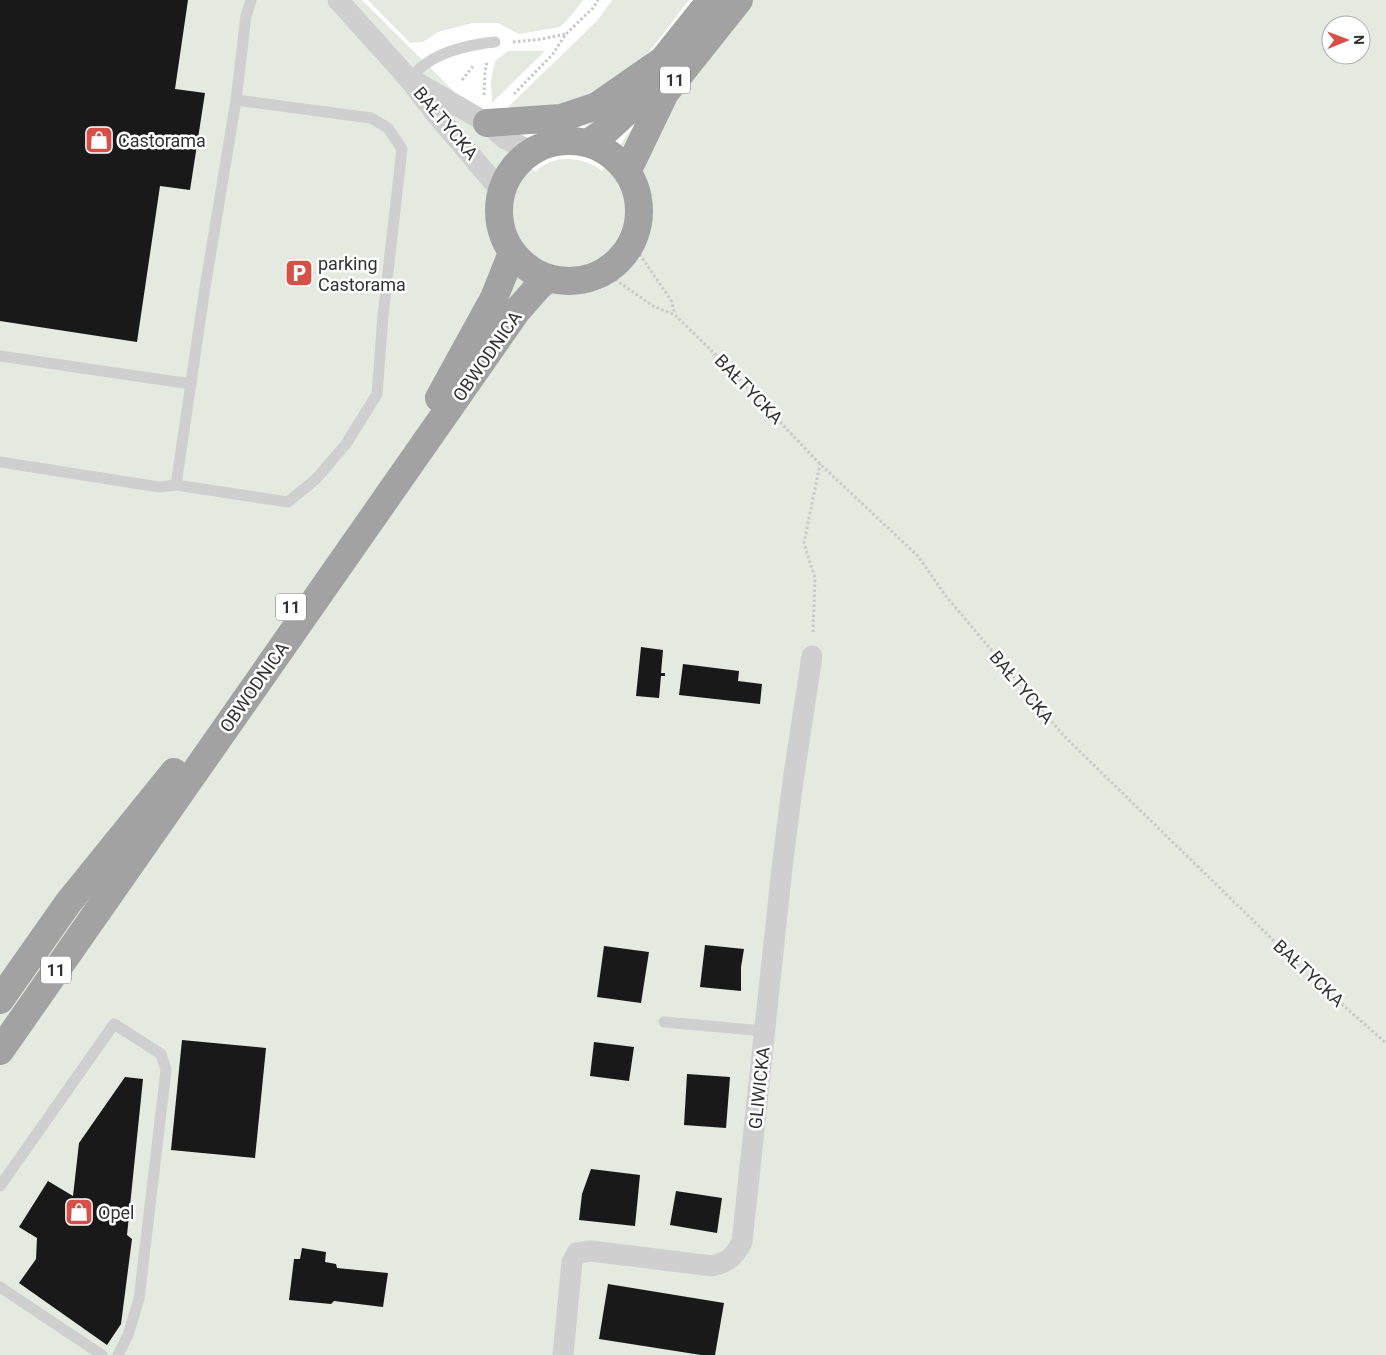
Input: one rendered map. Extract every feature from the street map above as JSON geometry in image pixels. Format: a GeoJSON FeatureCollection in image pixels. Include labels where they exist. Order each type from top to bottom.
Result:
{"type":"FeatureCollection","features":[{"type":"Feature","properties":{"kind":"highway","name":"11"},"geometry":{"type":"LineString","coordinates":[[588,143],[608,129],[631,108],[663,60],[711,0]]}},
{"type":"Feature","properties":{"kind":"highway","name":"11"},"geometry":{"type":"LineString","coordinates":[[628,170],[665,93],[739,0]]}},
{"type":"Feature","properties":{"kind":"highway"},"geometry":{"type":"LineString","coordinates":[[487,123],[561,118],[598,106],[663,60]]}},
{"type":"Feature","properties":{"kind":"highway"},"geometry":{"type":"LineString","coordinates":[[574,141],[588,143],[606,151],[620,161],[628,170],[635,186],[640,206],[636,231],[631,242],[619,258],[603,271],[592,277],[579,280],[565,281],[548,278],[528,268],[512,253],[503,234],[499,208],[501,191],[505,180],[512,168],[522,158],[541,146],[574,141]]}},
{"type":"Feature","properties":{"kind":"highway","name":"OBWODNICA"},"geometry":{"type":"LineString","coordinates":[[0,1000],[68,903],[170,777],[435,404],[494,298],[512,253]]}},
{"type":"Feature","properties":{"kind":"highway","name":"OBWODNICA"},"geometry":{"type":"LineString","coordinates":[[0,1051],[447,414],[517,311],[548,278]]}},
{"type":"Feature","properties":{"kind":"street","name":"BAŁTYCKA"},"geometry":{"type":"LineString","coordinates":[[338,0],[409,79],[501,191]]}},
{"type":"Feature","properties":{"kind":"street","name":"BAŁTYCKA"},"geometry":{"type":"LineString","coordinates":[[409,79],[487,123],[505,139],[532,151]]}},
{"type":"Feature","properties":{"kind":"street","name":"GLIWICKA"},"geometry":{"type":"LineString","coordinates":[[564,1355],[572,1262],[577,1253],[590,1251],[712,1266],[727,1262],[735,1255],[742,1242],[782,868],[812,656]]}},
{"type":"Feature","properties":{"kind":"lane"},"geometry":{"type":"LineString","coordinates":[[176,485],[224,165],[236,100],[246,16],[251,0]]}},
{"type":"Feature","properties":{"kind":"lane"},"geometry":{"type":"LineString","coordinates":[[409,79],[428,62],[453,51],[475,44],[495,42]]}},
{"type":"Feature","properties":{"kind":"lane"},"geometry":{"type":"LineString","coordinates":[[0,462],[159,487],[176,485],[288,502],[316,479],[346,444],[377,394],[383,316],[402,149],[388,128],[371,118],[236,100]]}},
{"type":"Feature","properties":{"kind":"lane"},"geometry":{"type":"LineString","coordinates":[[0,356],[191,384]]}},
{"type":"Feature","properties":{"kind":"lane"},"geometry":{"type":"LineString","coordinates":[[664,1022],[765,1031]]}},
{"type":"Feature","properties":{"kind":"lane"},"geometry":{"type":"LineString","coordinates":[[0,1186],[114,1024],[161,1054],[166,1070],[139,1299],[128,1336],[118,1355]]}},
{"type":"Feature","properties":{"kind":"lane"},"geometry":{"type":"LineString","coordinates":[[0,1287],[102,1355]]}},
{"type":"Feature","properties":{"kind":"path"},"geometry":{"type":"LineString","coordinates":[[512,95],[552,55],[566,34],[593,8],[598,0]]}},
{"type":"Feature","properties":{"kind":"path"},"geometry":{"type":"LineString","coordinates":[[487,123],[484,96],[485,73],[488,56],[495,42],[526,42],[566,34]]}},
{"type":"Feature","properties":{"kind":"path"},"geometry":{"type":"LineString","coordinates":[[631,242],[671,300],[675,315]]}},
{"type":"Feature","properties":{"kind":"path"},"geometry":{"type":"LineString","coordinates":[[603,271],[652,306],[675,315]]}},
{"type":"Feature","properties":{"kind":"path","name":"BAŁTYCKA"},"geometry":{"type":"LineString","coordinates":[[675,315],[820,464],[918,556],[945,595],[1063,735],[1310,976],[1386,1043]]}},
{"type":"Feature","properties":{"kind":"path"},"geometry":{"type":"LineString","coordinates":[[812,656],[815,578],[804,543],[820,464]]}},
{"type":"Feature","properties":{"kind":"shaded area"},"geometry":{"type":"Polygon","coordinates":[[[0,0],[362,0],[535,172],[550,162],[568,159],[586,162],[602,171],[722,0],[1386,0],[1386,1355],[0,1355],[0,0]]]}},
{"type":"Feature","properties":{"kind":"shaded area"},"geometry":{"type":"Polygon","coordinates":[[[368,0],[583,0],[560,27],[519,34],[498,23],[472,23],[438,32],[423,42],[410,43],[368,0]]]}},
{"type":"Feature","properties":{"kind":"shaded area"},"geometry":{"type":"Polygon","coordinates":[[[612,0],[689,0],[640,62],[629,73],[605,90],[554,105],[529,108],[508,107],[597,21],[612,0]]]}},
{"type":"Feature","properties":{"kind":"shaded area"},"geometry":{"type":"Polygon","coordinates":[[[508,51],[545,51],[492,103],[491,81],[495,61],[508,51]]]}},
{"type":"Feature","properties":{"kind":"building","name":"Castorama"},"geometry":{"type":"Polygon","coordinates":[[[0,0],[188,0],[175,89],[205,93],[190,190],[160,186],[137,342],[0,321],[0,0]]]}},
{"type":"Feature","properties":{"kind":"building"},"geometry":{"type":"Polygon","coordinates":[[[641,647],[663,650],[661,673],[665,673],[665,676],[661,676],[659,698],[636,696],[641,647]]]}},
{"type":"Feature","properties":{"kind":"building"},"geometry":{"type":"Polygon","coordinates":[[[683,664],[739,671],[738,681],[762,684],[760,704],[679,695],[683,664]]]}},
{"type":"Feature","properties":{"kind":"building"},"geometry":{"type":"Polygon","coordinates":[[[705,945],[744,949],[741,967],[741,991],[700,987],[705,945]]]}},
{"type":"Feature","properties":{"kind":"building"},"geometry":{"type":"Polygon","coordinates":[[[604,946],[649,952],[641,1003],[597,997],[604,946]]]}},
{"type":"Feature","properties":{"kind":"building"},"geometry":{"type":"Polygon","coordinates":[[[182,1040],[266,1048],[255,1158],[171,1150],[182,1040]]]}},
{"type":"Feature","properties":{"kind":"building"},"geometry":{"type":"Polygon","coordinates":[[[594,1042],[634,1047],[629,1081],[590,1076],[594,1042]]]}},
{"type":"Feature","properties":{"kind":"building"},"geometry":{"type":"Polygon","coordinates":[[[687,1074],[730,1077],[726,1128],[684,1125],[687,1074]]]}},
{"type":"Feature","properties":{"kind":"building","name":"Opel"},"geometry":{"type":"Polygon","coordinates":[[[125,1077],[143,1079],[127,1235],[132,1239],[121,1324],[107,1345],[19,1283],[36,1259],[37,1238],[19,1227],[48,1181],[73,1196],[79,1143],[125,1077]]]}},
{"type":"Feature","properties":{"kind":"building"},"geometry":{"type":"Polygon","coordinates":[[[591,1169],[640,1175],[635,1226],[579,1220],[582,1194],[591,1169]]]}},
{"type":"Feature","properties":{"kind":"building"},"geometry":{"type":"Polygon","coordinates":[[[676,1191],[722,1198],[717,1233],[670,1225],[676,1191]]]}},
{"type":"Feature","properties":{"kind":"building"},"geometry":{"type":"Polygon","coordinates":[[[302,1248],[326,1252],[325,1262],[336,1264],[337,1268],[388,1273],[383,1307],[334,1301],[331,1304],[289,1300],[294,1259],[300,1259],[302,1248]]]}},
{"type":"Feature","properties":{"kind":"building"},"geometry":{"type":"Polygon","coordinates":[[[608,1284],[724,1303],[715,1355],[701,1355],[599,1339],[608,1284]]]}},
{"type":"Feature","properties":{"kind":"place","name":"Castorama"},"geometry":{"type":"Point","coordinates":[99,140]}},
{"type":"Feature","properties":{"kind":"place","name":"parking Castorama"},"geometry":{"type":"Point","coordinates":[299,273]}},
{"type":"Feature","properties":{"kind":"place","name":"Opel"},"geometry":{"type":"Point","coordinates":[79,1212]}}]}
